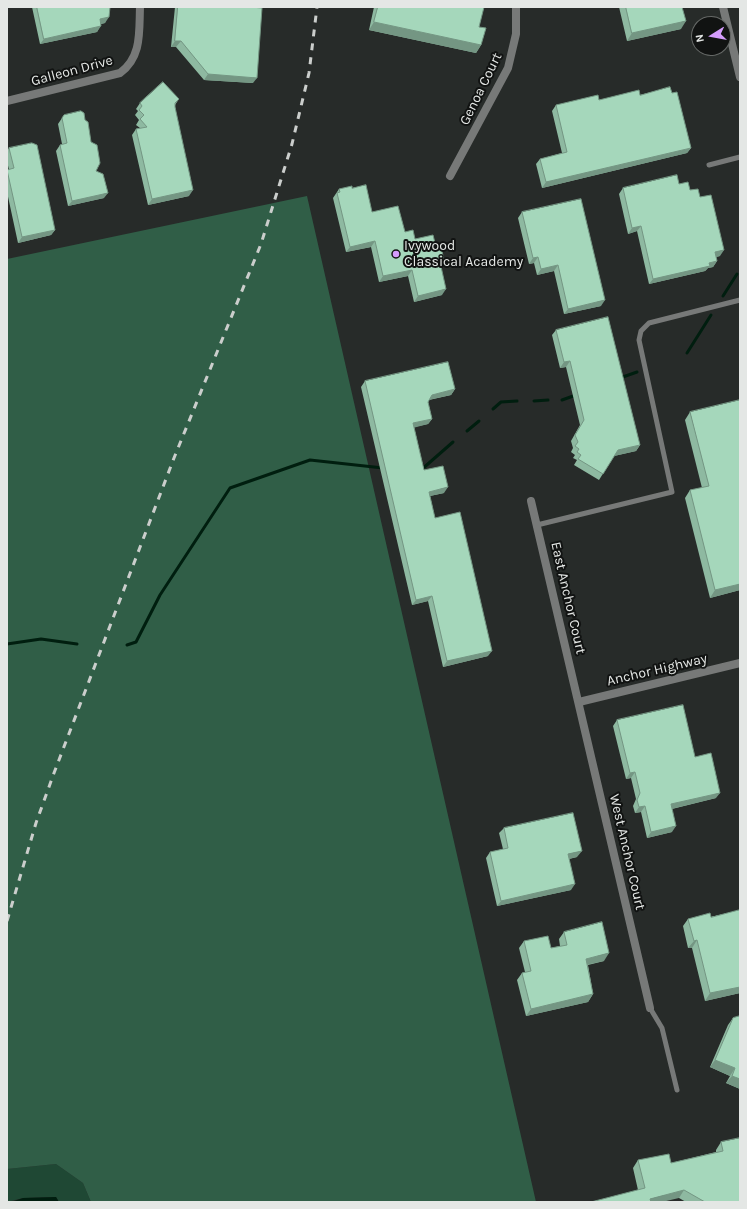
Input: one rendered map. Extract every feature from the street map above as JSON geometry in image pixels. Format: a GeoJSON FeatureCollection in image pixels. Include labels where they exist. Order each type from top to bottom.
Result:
{"type":"FeatureCollection","features":[{"type":"Feature","properties":{"kind":"street","name":"Galleon Drive"},"geometry":{"type":"LineString","coordinates":[[7,101],[120,73],[129,65],[136,54],[140,7]]}},
{"type":"Feature","properties":{"kind":"street","name":"Genoa Court"},"geometry":{"type":"LineString","coordinates":[[450,176],[508,68],[516,34],[516,7]]}},
{"type":"Feature","properties":{"kind":"street"},"geometry":{"type":"LineString","coordinates":[[723,7],[740,77]]}},
{"type":"Feature","properties":{"kind":"street","name":"East Anchor Court"},"geometry":{"type":"LineString","coordinates":[[531,501],[579,702]]}},
{"type":"Feature","properties":{"kind":"street","name":"Anchor Highway"},"geometry":{"type":"LineString","coordinates":[[579,702],[740,663]]}},
{"type":"Feature","properties":{"kind":"street","name":"West Anchor Court"},"geometry":{"type":"LineString","coordinates":[[579,702],[650,1008]]}},
{"type":"Feature","properties":{"kind":"lane"},"geometry":{"type":"LineString","coordinates":[[709,165],[740,157]]}},
{"type":"Feature","properties":{"kind":"lane"},"geometry":{"type":"LineString","coordinates":[[537,525],[672,492],[639,340],[641,331],[649,323],[740,300]]}},
{"type":"Feature","properties":{"kind":"lane"},"geometry":{"type":"LineString","coordinates":[[650,1008],[662,1028],[677,1090]]}},
{"type":"Feature","properties":{"kind":"shaded area"},"geometry":{"type":"Polygon","coordinates":[[[307,196],[536,1202],[91,1202],[83,1183],[56,1164],[7,1169],[7,259],[307,196]]]}},
{"type":"Feature","properties":{"kind":"shaded area"},"geometry":{"type":"Polygon","coordinates":[[[56,1164],[83,1183],[91,1202],[59,1202],[56,1197],[23,1198],[7,1202],[7,1169],[56,1164]]]}},
{"type":"Feature","properties":{"kind":"shaded area"},"geometry":{"type":"Polygon","coordinates":[[[56,1197],[59,1202],[11,1202],[23,1198],[56,1197]]]}},
{"type":"Feature","properties":{"kind":"building"},"geometry":{"type":"Polygon","coordinates":[[[37,7],[110,7],[109,17],[100,19],[101,26],[44,39],[37,7]]]}},
{"type":"Feature","properties":{"kind":"building"},"geometry":{"type":"Polygon","coordinates":[[[178,7],[262,8],[257,78],[208,74],[181,41],[175,41],[178,7]]]}},
{"type":"Feature","properties":{"kind":"building"},"geometry":{"type":"Polygon","coordinates":[[[378,7],[484,7],[479,27],[486,28],[481,45],[374,22],[378,7]]]}},
{"type":"Feature","properties":{"kind":"building"},"geometry":{"type":"Polygon","coordinates":[[[626,7],[682,7],[686,21],[632,33],[626,7]]]}},
{"type":"Feature","properties":{"kind":"building"},"geometry":{"type":"Polygon","coordinates":[[[163,82],[179,99],[175,103],[175,107],[193,190],[152,199],[136,129],[147,127],[140,119],[144,115],[139,110],[142,106],[140,103],[163,82]]]}},
{"type":"Feature","properties":{"kind":"building"},"geometry":{"type":"Polygon","coordinates":[[[670,87],[672,93],[677,92],[691,148],[546,182],[540,159],[567,152],[556,105],[598,95],[599,100],[639,90],[640,95],[670,87]]]}},
{"type":"Feature","properties":{"kind":"building"},"geometry":{"type":"Polygon","coordinates":[[[81,111],[84,113],[85,120],[88,122],[91,142],[97,145],[100,163],[96,171],[103,174],[108,193],[72,201],[60,145],[67,143],[62,118],[64,115],[81,111]]]}},
{"type":"Feature","properties":{"kind":"building"},"geometry":{"type":"Polygon","coordinates":[[[32,143],[37,145],[55,230],[22,237],[7,170],[14,168],[9,148],[32,143]]]}},
{"type":"Feature","properties":{"kind":"building"},"geometry":{"type":"Polygon","coordinates":[[[677,175],[679,184],[688,182],[690,190],[698,189],[700,197],[711,195],[724,250],[715,252],[717,261],[709,263],[710,266],[653,279],[641,226],[632,228],[623,188],[677,175]]]}},
{"type":"Feature","properties":{"kind":"building"},"geometry":{"type":"Polygon","coordinates":[[[366,185],[372,212],[398,206],[405,232],[413,230],[415,239],[433,235],[436,247],[441,246],[444,261],[440,262],[446,289],[418,296],[412,270],[383,276],[375,241],[350,247],[337,193],[340,192],[339,189],[366,185]]]}},
{"type":"Feature","properties":{"kind":"building"},"geometry":{"type":"Polygon","coordinates":[[[581,199],[605,300],[568,309],[558,265],[541,269],[538,257],[533,258],[522,212],[581,199]]]}},
{"type":"Feature","properties":{"kind":"building"},"geometry":{"type":"Polygon","coordinates":[[[608,317],[640,445],[618,450],[603,474],[578,459],[581,455],[577,452],[579,449],[575,446],[578,442],[575,435],[584,420],[570,361],[564,362],[556,330],[608,317]]]}},
{"type":"Feature","properties":{"kind":"building"},"geometry":{"type":"Polygon","coordinates":[[[448,362],[455,389],[432,395],[428,402],[432,419],[413,423],[424,470],[443,466],[448,487],[429,492],[435,518],[460,512],[492,651],[447,661],[432,596],[416,600],[365,381],[448,362]]]}},
{"type":"Feature","properties":{"kind":"building"},"geometry":{"type":"Polygon","coordinates":[[[740,400],[740,584],[715,590],[690,490],[709,486],[690,412],[740,400]]]}},
{"type":"Feature","properties":{"kind":"building"},"geometry":{"type":"Polygon","coordinates":[[[683,705],[695,757],[711,753],[720,793],[671,804],[676,826],[651,832],[645,806],[639,807],[637,800],[640,793],[635,772],[630,773],[617,720],[683,705]]]}},
{"type":"Feature","properties":{"kind":"building"},"geometry":{"type":"Polygon","coordinates":[[[573,813],[582,851],[568,854],[575,884],[501,901],[490,852],[508,848],[504,828],[573,813]]]}},
{"type":"Feature","properties":{"kind":"building"},"geometry":{"type":"Polygon","coordinates":[[[740,910],[740,987],[710,993],[697,940],[694,941],[688,919],[710,913],[711,917],[740,910]]]}},
{"type":"Feature","properties":{"kind":"building"},"geometry":{"type":"Polygon","coordinates":[[[602,922],[609,953],[586,959],[593,994],[531,1009],[522,973],[531,971],[524,941],[548,936],[551,948],[567,945],[564,932],[602,922]]]}},
{"type":"Feature","properties":{"kind":"building"},"geometry":{"type":"Polygon","coordinates":[[[740,1016],[740,1079],[732,1076],[735,1068],[715,1060],[733,1018],[740,1016]]]}},
{"type":"Feature","properties":{"kind":"building"},"geometry":{"type":"Polygon","coordinates":[[[740,1138],[740,1202],[705,1202],[684,1190],[650,1199],[651,1202],[591,1202],[645,1188],[638,1160],[669,1154],[671,1163],[723,1151],[721,1142],[740,1138]]]}},
{"type":"Feature","properties":{"kind":"waterway"},"geometry":{"type":"LineString","coordinates":[[723,296],[737,274]]}},
{"type":"Feature","properties":{"kind":"waterway"},"geometry":{"type":"LineString","coordinates":[[687,353],[711,315]]}},
{"type":"Feature","properties":{"kind":"waterway"},"geometry":{"type":"LineString","coordinates":[[620,378],[637,372]]}},
{"type":"Feature","properties":{"kind":"waterway"},"geometry":{"type":"LineString","coordinates":[[562,400],[576,395]]}},
{"type":"Feature","properties":{"kind":"waterway"},"geometry":{"type":"LineString","coordinates":[[534,401],[548,400]]}},
{"type":"Feature","properties":{"kind":"waterway"},"geometry":{"type":"LineString","coordinates":[[493,409],[501,402],[517,401]]}},
{"type":"Feature","properties":{"kind":"waterway"},"geometry":{"type":"LineString","coordinates":[[467,431],[479,421]]}},
{"type":"Feature","properties":{"kind":"waterway"},"geometry":{"type":"LineString","coordinates":[[421,470],[453,442]]}},
{"type":"Feature","properties":{"kind":"waterway"},"geometry":{"type":"LineString","coordinates":[[127,645],[136,642],[160,595],[230,488],[310,460],[383,468]]}},
{"type":"Feature","properties":{"kind":"waterway"},"geometry":{"type":"LineString","coordinates":[[7,644],[41,639],[77,644]]}},
{"type":"Feature","properties":{"kind":"railway"},"geometry":{"type":"LineString","coordinates":[[7,921],[36,823],[54,773],[174,458],[261,244],[292,144],[309,73],[317,7]]}},
{"type":"Feature","properties":{"kind":"place","name":"Ivywood Classical Academy"},"geometry":{"type":"Point","coordinates":[396,254]}}]}
